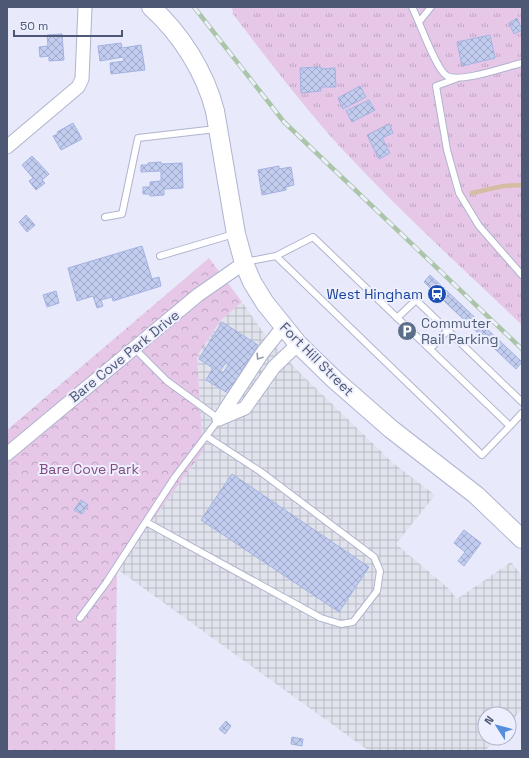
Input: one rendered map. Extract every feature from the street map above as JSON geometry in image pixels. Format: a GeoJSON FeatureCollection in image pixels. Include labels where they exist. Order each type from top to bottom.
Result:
{"type":"FeatureCollection","features":[{"type":"Feature","properties":{"kind":"main road","name":"Fort Hill Street"},"geometry":{"type":"LineString","coordinates":[[156,9],[193,58],[210,93],[218,129],[236,234],[244,262],[256,288],[298,344],[335,380],[385,424],[476,494],[522,539]]}},
{"type":"Feature","properties":{"kind":"street"},"geometry":{"type":"LineString","coordinates":[[7,146],[78,87],[82,78],[85,7]]}},
{"type":"Feature","properties":{"kind":"street","name":"Bare Cove Park Drive"},"geometry":{"type":"LineString","coordinates":[[7,454],[198,295],[244,262]]}},
{"type":"Feature","properties":{"kind":"street"},"geometry":{"type":"LineString","coordinates":[[219,419],[263,352],[284,327]]}},
{"type":"Feature","properties":{"kind":"street"},"geometry":{"type":"LineString","coordinates":[[219,419],[245,408],[274,367],[298,344]]}},
{"type":"Feature","properties":{"kind":"lane"},"geometry":{"type":"LineString","coordinates":[[412,7],[437,65],[446,76],[458,78]]}},
{"type":"Feature","properties":{"kind":"lane"},"geometry":{"type":"LineString","coordinates":[[419,22],[431,7]]}},
{"type":"Feature","properties":{"kind":"lane"},"geometry":{"type":"LineString","coordinates":[[522,63],[458,78],[436,86],[447,150],[459,193],[479,226],[522,275]]}},
{"type":"Feature","properties":{"kind":"lane"},"geometry":{"type":"LineString","coordinates":[[105,216],[122,214],[138,138],[218,129]]}},
{"type":"Feature","properties":{"kind":"lane"},"geometry":{"type":"LineString","coordinates":[[160,256],[236,234]]}},
{"type":"Feature","properties":{"kind":"lane"},"geometry":{"type":"LineString","coordinates":[[244,262],[276,256],[313,237],[510,426]]}},
{"type":"Feature","properties":{"kind":"lane"},"geometry":{"type":"LineString","coordinates":[[276,256],[482,455],[522,413]]}},
{"type":"Feature","properties":{"kind":"lane"},"geometry":{"type":"LineString","coordinates":[[397,318],[416,300],[522,402]]}},
{"type":"Feature","properties":{"kind":"lane"},"geometry":{"type":"LineString","coordinates":[[430,349],[448,330]]}},
{"type":"Feature","properties":{"kind":"lane"},"geometry":{"type":"LineString","coordinates":[[80,618],[175,477],[219,419],[167,381],[134,348]]}},
{"type":"Feature","properties":{"kind":"lane"},"geometry":{"type":"LineString","coordinates":[[146,522],[321,618],[341,624],[353,622],[377,591],[380,571],[374,557],[261,472],[206,436]]}},
{"type":"Feature","properties":{"kind":"shaded area"},"geometry":{"type":"Polygon","coordinates":[[[242,302],[267,338],[301,374],[393,463],[435,495],[396,544],[448,588],[457,599],[511,562],[522,576],[522,709],[517,715],[517,706],[477,706],[477,746],[490,746],[485,751],[369,751],[117,569],[203,451],[197,356],[221,320],[242,302]]]}},
{"type":"Feature","properties":{"kind":"green space"},"geometry":{"type":"Polygon","coordinates":[[[232,7],[522,7],[522,325],[408,216],[342,149],[313,116],[273,66],[233,14],[232,7]]]}},
{"type":"Feature","properties":{"kind":"green space","name":"Bare Cove Park"},"geometry":{"type":"Polygon","coordinates":[[[209,258],[242,302],[221,320],[197,356],[203,451],[117,569],[115,751],[7,751],[7,430],[209,258]]]}},
{"type":"Feature","properties":{"kind":"building"},"geometry":{"type":"Polygon","coordinates":[[[517,18],[522,30],[514,34],[509,23],[517,18]]]}},
{"type":"Feature","properties":{"kind":"building"},"geometry":{"type":"Polygon","coordinates":[[[62,34],[64,60],[49,61],[49,56],[40,57],[39,47],[48,46],[47,35],[62,34]]]}},
{"type":"Feature","properties":{"kind":"building"},"geometry":{"type":"Polygon","coordinates":[[[490,35],[495,58],[462,66],[457,42],[490,35]]]}},
{"type":"Feature","properties":{"kind":"building"},"geometry":{"type":"Polygon","coordinates":[[[121,43],[122,48],[141,45],[145,70],[111,74],[110,63],[124,61],[123,57],[100,61],[98,46],[121,43]]]}},
{"type":"Feature","properties":{"kind":"building"},"geometry":{"type":"Polygon","coordinates":[[[321,67],[321,69],[335,68],[336,87],[321,87],[321,91],[301,93],[300,68],[321,67]]]}},
{"type":"Feature","properties":{"kind":"building"},"geometry":{"type":"Polygon","coordinates":[[[360,86],[366,97],[343,109],[338,98],[360,86]]]}},
{"type":"Feature","properties":{"kind":"building"},"geometry":{"type":"Polygon","coordinates":[[[369,100],[375,110],[352,122],[346,111],[369,100]]]}},
{"type":"Feature","properties":{"kind":"building"},"geometry":{"type":"Polygon","coordinates":[[[73,123],[82,139],[61,150],[53,136],[73,123]]]}},
{"type":"Feature","properties":{"kind":"building"},"geometry":{"type":"Polygon","coordinates":[[[389,124],[393,133],[382,138],[390,153],[379,159],[367,135],[389,124]]]}},
{"type":"Feature","properties":{"kind":"building"},"geometry":{"type":"Polygon","coordinates":[[[32,156],[49,174],[42,180],[45,183],[36,190],[29,181],[33,178],[22,165],[32,156]]]}},
{"type":"Feature","properties":{"kind":"building"},"geometry":{"type":"Polygon","coordinates":[[[161,162],[161,164],[182,163],[183,188],[164,189],[164,195],[150,196],[150,194],[143,194],[143,187],[150,187],[150,182],[161,181],[161,171],[141,172],[141,165],[161,162]]]}},
{"type":"Feature","properties":{"kind":"building"},"geometry":{"type":"Polygon","coordinates":[[[279,166],[279,169],[291,167],[294,185],[286,187],[286,190],[262,195],[258,170],[279,166]]]}},
{"type":"Feature","properties":{"kind":"building"},"geometry":{"type":"Polygon","coordinates":[[[26,215],[35,225],[27,232],[19,222],[26,215]]]}},
{"type":"Feature","properties":{"kind":"building"},"geometry":{"type":"Polygon","coordinates":[[[142,246],[152,279],[159,277],[161,286],[113,301],[112,297],[101,300],[103,306],[97,308],[93,296],[77,301],[68,268],[142,246]]]}},
{"type":"Feature","properties":{"kind":"building"},"geometry":{"type":"Polygon","coordinates":[[[430,275],[522,362],[516,369],[424,282],[430,275]]]}},
{"type":"Feature","properties":{"kind":"building"},"geometry":{"type":"Polygon","coordinates":[[[56,291],[59,303],[47,307],[43,295],[56,291]]]}},
{"type":"Feature","properties":{"kind":"building"},"geometry":{"type":"Polygon","coordinates":[[[222,322],[258,345],[228,393],[206,380],[213,368],[199,359],[222,322]],[[226,362],[220,371],[223,373],[229,364],[226,362]]]}},
{"type":"Feature","properties":{"kind":"building"},"geometry":{"type":"Polygon","coordinates":[[[232,474],[369,567],[339,612],[201,520],[232,474]]]}},
{"type":"Feature","properties":{"kind":"building"},"geometry":{"type":"Polygon","coordinates":[[[81,500],[88,505],[82,514],[74,510],[81,500]]]}},
{"type":"Feature","properties":{"kind":"building"},"geometry":{"type":"Polygon","coordinates":[[[464,530],[481,543],[464,566],[458,561],[465,552],[454,543],[464,530]]]}},
{"type":"Feature","properties":{"kind":"building"},"geometry":{"type":"Polygon","coordinates":[[[226,721],[231,726],[225,734],[219,729],[226,721]]]}},
{"type":"Feature","properties":{"kind":"building"},"geometry":{"type":"Polygon","coordinates":[[[292,737],[303,739],[302,746],[291,744],[292,737]]]}},
{"type":"Feature","properties":{"kind":"waterway"},"geometry":{"type":"LineString","coordinates":[[472,193],[503,186],[522,185]]}},
{"type":"Feature","properties":{"kind":"railway"},"geometry":{"type":"LineString","coordinates":[[194,7],[284,122],[522,349]]}},
{"type":"Feature","properties":{"kind":"place","name":"West Hingham"},"geometry":{"type":"Point","coordinates":[437,294]}},
{"type":"Feature","properties":{"kind":"place","name":"Commuter Rail Parking"},"geometry":{"type":"Point","coordinates":[407,331]}}]}
